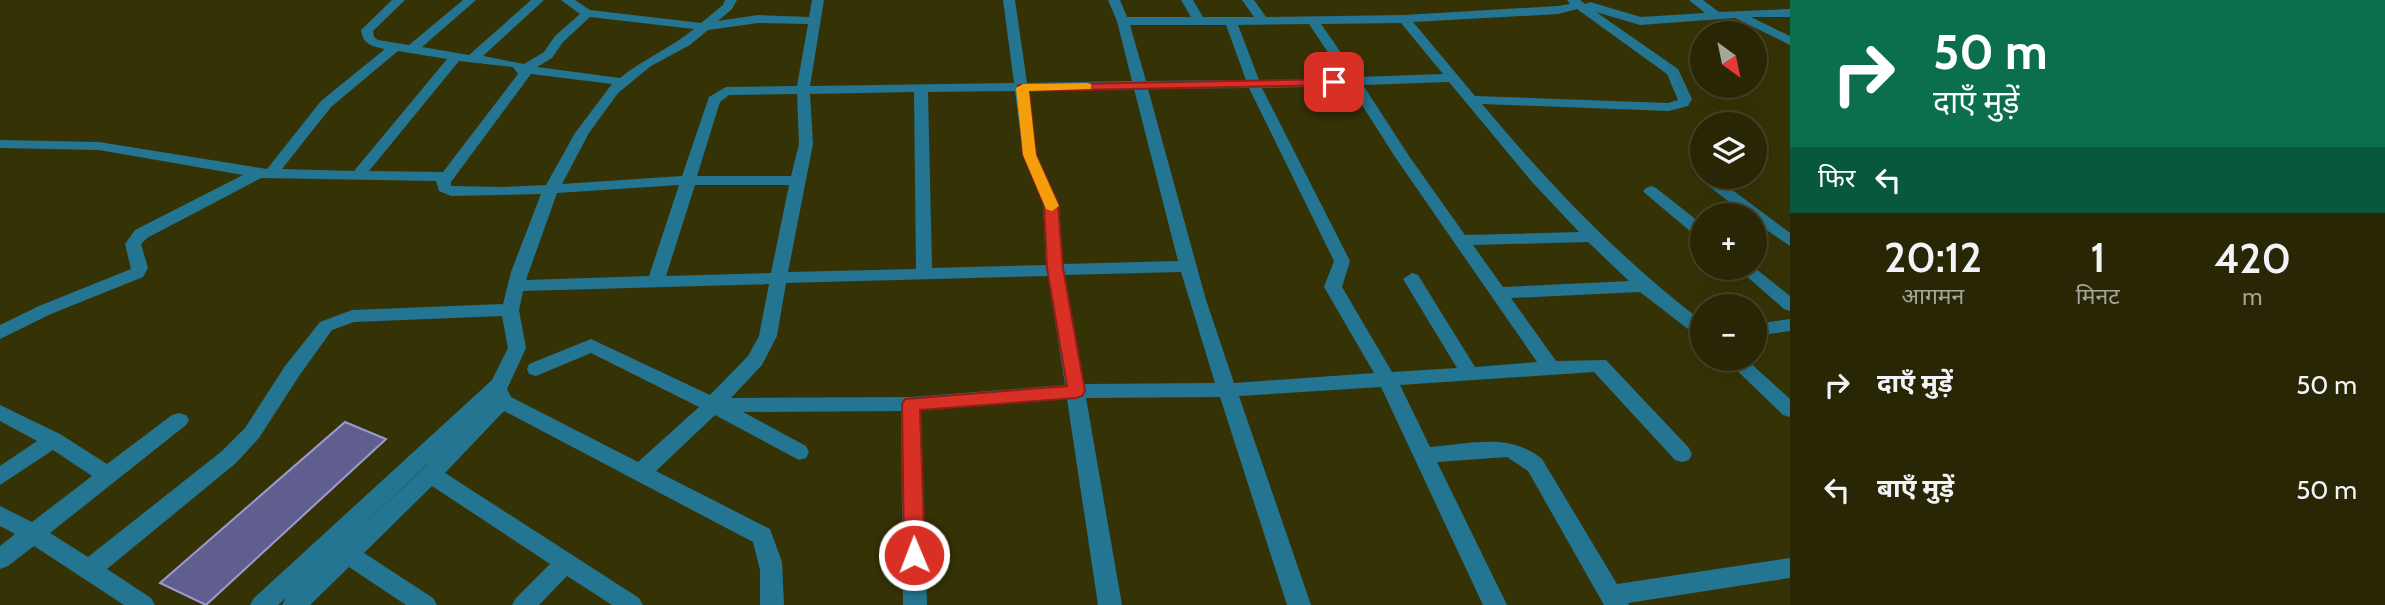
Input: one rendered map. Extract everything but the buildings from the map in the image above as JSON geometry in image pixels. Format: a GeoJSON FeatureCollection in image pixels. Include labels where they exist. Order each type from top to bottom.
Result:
{"type":"FeatureCollection","features":[{"type":"Feature","properties":{"kind":"street"},"geometry":{"type":"LineString","coordinates":[[399,0],[367,30],[368,38],[374,43],[516,64],[524,69],[623,82]]}},
{"type":"Feature","properties":{"kind":"street"},"geometry":{"type":"LineString","coordinates":[[412,49],[470,0]]}},
{"type":"Feature","properties":{"kind":"street"},"geometry":{"type":"LineString","coordinates":[[358,174],[464,58],[538,0]]}},
{"type":"Feature","properties":{"kind":"street"},"geometry":{"type":"LineString","coordinates":[[567,0],[587,13],[704,26],[758,19],[814,21]]}},
{"type":"Feature","properties":{"kind":"street"},"geometry":{"type":"LineString","coordinates":[[262,605],[445,446],[495,394],[517,348],[510,310],[515,286],[543,205],[582,133],[613,90],[646,63],[686,42],[728,7],[731,0]]}},
{"type":"Feature","properties":{"kind":"street"},"geometry":{"type":"LineString","coordinates":[[641,472],[713,405],[755,360],[768,336],[806,144],[803,89],[818,0]]}},
{"type":"Feature","properties":{"kind":"street"},"geometry":{"type":"LineString","coordinates":[[1009,0],[1030,155],[1051,204],[1055,268],[1110,605]]}},
{"type":"Feature","properties":{"kind":"street"},"geometry":{"type":"LineString","coordinates":[[1114,0],[1123,21],[1188,266],[1299,605]]}},
{"type":"Feature","properties":{"kind":"street"},"geometry":{"type":"LineString","coordinates":[[1187,0],[1199,21]]}},
{"type":"Feature","properties":{"kind":"street"},"geometry":{"type":"LineString","coordinates":[[1248,0],[1262,20]]}},
{"type":"Feature","properties":{"kind":"street"},"geometry":{"type":"LineString","coordinates":[[1695,0],[1716,15]]}},
{"type":"Feature","properties":{"kind":"street"},"geometry":{"type":"LineString","coordinates":[[1123,21],[1404,19],[1498,6],[1558,10],[1576,3],[1640,21],[1790,13]]}},
{"type":"Feature","properties":{"kind":"street"},"geometry":{"type":"LineString","coordinates":[[1474,100],[1669,107],[1683,103],[1685,99],[1674,72],[1576,3]]}},
{"type":"Feature","properties":{"kind":"street"},"geometry":{"type":"LineString","coordinates":[[524,69],[548,55],[562,36],[582,21],[587,13]]}},
{"type":"Feature","properties":{"kind":"street"},"geometry":{"type":"LineString","coordinates":[[1735,14],[1790,41]]}},
{"type":"Feature","properties":{"kind":"street"},"geometry":{"type":"LineString","coordinates":[[1312,19],[1460,240],[1552,369]]}},
{"type":"Feature","properties":{"kind":"street"},"geometry":{"type":"LineString","coordinates":[[1404,19],[1537,179],[1592,237],[1644,286],[1690,322]]}},
{"type":"Feature","properties":{"kind":"street"},"geometry":{"type":"LineString","coordinates":[[1231,21],[1254,84],[1342,261],[1333,287],[1388,381],[1495,605]]}},
{"type":"Feature","properties":{"kind":"street"},"geometry":{"type":"LineString","coordinates":[[0,333],[45,310],[137,272],[140,268],[133,244],[141,234],[264,173],[326,104],[395,47]]}},
{"type":"Feature","properties":{"kind":"street"},"geometry":{"type":"LineString","coordinates":[[524,69],[525,74],[446,177],[444,188],[460,192],[687,180],[797,181]]}},
{"type":"Feature","properties":{"kind":"street"},"geometry":{"type":"LineString","coordinates":[[656,282],[714,100],[719,95],[738,90],[1023,88],[1453,78]]}},
{"type":"Feature","properties":{"kind":"street"},"geometry":{"type":"LineString","coordinates":[[921,89],[924,272]]}},
{"type":"Feature","properties":{"kind":"street"},"geometry":{"type":"LineString","coordinates":[[0,144],[99,146],[264,173],[446,177]]}},
{"type":"Feature","properties":{"kind":"street"},"geometry":{"type":"LineString","coordinates":[[1722,189],[1790,241]]}},
{"type":"Feature","properties":{"kind":"street"},"geometry":{"type":"LineString","coordinates":[[1651,191],[1690,222]]}},
{"type":"Feature","properties":{"kind":"street"},"geometry":{"type":"LineString","coordinates":[[1460,240],[1592,237]]}},
{"type":"Feature","properties":{"kind":"street"},"geometry":{"type":"LineString","coordinates":[[515,286],[1188,266]]}},
{"type":"Feature","properties":{"kind":"street"},"geometry":{"type":"LineString","coordinates":[[1412,279],[1471,375]]}},
{"type":"Feature","properties":{"kind":"street"},"geometry":{"type":"LineString","coordinates":[[1760,280],[1790,305]]}},
{"type":"Feature","properties":{"kind":"street"},"geometry":{"type":"LineString","coordinates":[[1499,293],[1644,286]]}},
{"type":"Feature","properties":{"kind":"street"},"geometry":{"type":"LineString","coordinates":[[90,569],[229,457],[251,433],[292,371],[327,326],[352,316],[510,310]]}},
{"type":"Feature","properties":{"kind":"street"},"geometry":{"type":"LineString","coordinates":[[1767,328],[1790,325]]}},
{"type":"Feature","properties":{"kind":"street"},"geometry":{"type":"LineString","coordinates":[[536,369],[591,345],[713,405],[799,452]]}},
{"type":"Feature","properties":{"kind":"street"},"geometry":{"type":"LineString","coordinates":[[713,405],[911,404],[1076,391],[1228,390],[1599,365],[1682,454]]}},
{"type":"Feature","properties":{"kind":"street"},"geometry":{"type":"LineString","coordinates":[[1747,371],[1790,410]]}},
{"type":"Feature","properties":{"kind":"street"},"geometry":{"type":"LineString","coordinates":[[495,394],[762,536],[773,568],[772,605]]}},
{"type":"Feature","properties":{"kind":"street"},"geometry":{"type":"LineString","coordinates":[[911,404],[915,605]]}},
{"type":"Feature","properties":{"kind":"street"},"geometry":{"type":"LineString","coordinates":[[0,412],[53,440],[108,475]]}},
{"type":"Feature","properties":{"kind":"street"},"geometry":{"type":"LineString","coordinates":[[0,559],[179,420]]}},
{"type":"Feature","properties":{"kind":"street"},"geometry":{"type":"LineString","coordinates":[[0,477],[53,440]]}},
{"type":"Feature","properties":{"kind":"street"},"geometry":{"type":"LineString","coordinates":[[294,605],[431,474],[445,446]]}},
{"type":"Feature","properties":{"kind":"street"},"geometry":{"type":"LineString","coordinates":[[1424,455],[1509,449],[1523,455],[1535,465],[1614,600],[1790,568]]}},
{"type":"Feature","properties":{"kind":"street"},"geometry":{"type":"LineString","coordinates":[[431,474],[631,605]]}},
{"type":"Feature","properties":{"kind":"street"},"geometry":{"type":"LineString","coordinates":[[0,515],[90,569],[140,604]]}},
{"type":"Feature","properties":{"kind":"street"},"geometry":{"type":"LineString","coordinates":[[346,553],[425,605]]}},
{"type":"Feature","properties":{"kind":"street"},"geometry":{"type":"LineString","coordinates":[[524,605],[565,563]]}},
{"type":"Feature","properties":{"kind":"slow traffic"},"geometry":{"type":"LineString","coordinates":[[1052,206],[1030,155],[1023,88],[1087,86]]}},
{"type":"Feature","properties":{"kind":"route"},"geometry":{"type":"LineString","coordinates":[[914,555],[911,404],[1076,391],[1055,268],[1051,204],[1030,155],[1023,88],[1334,82]]}}]}
